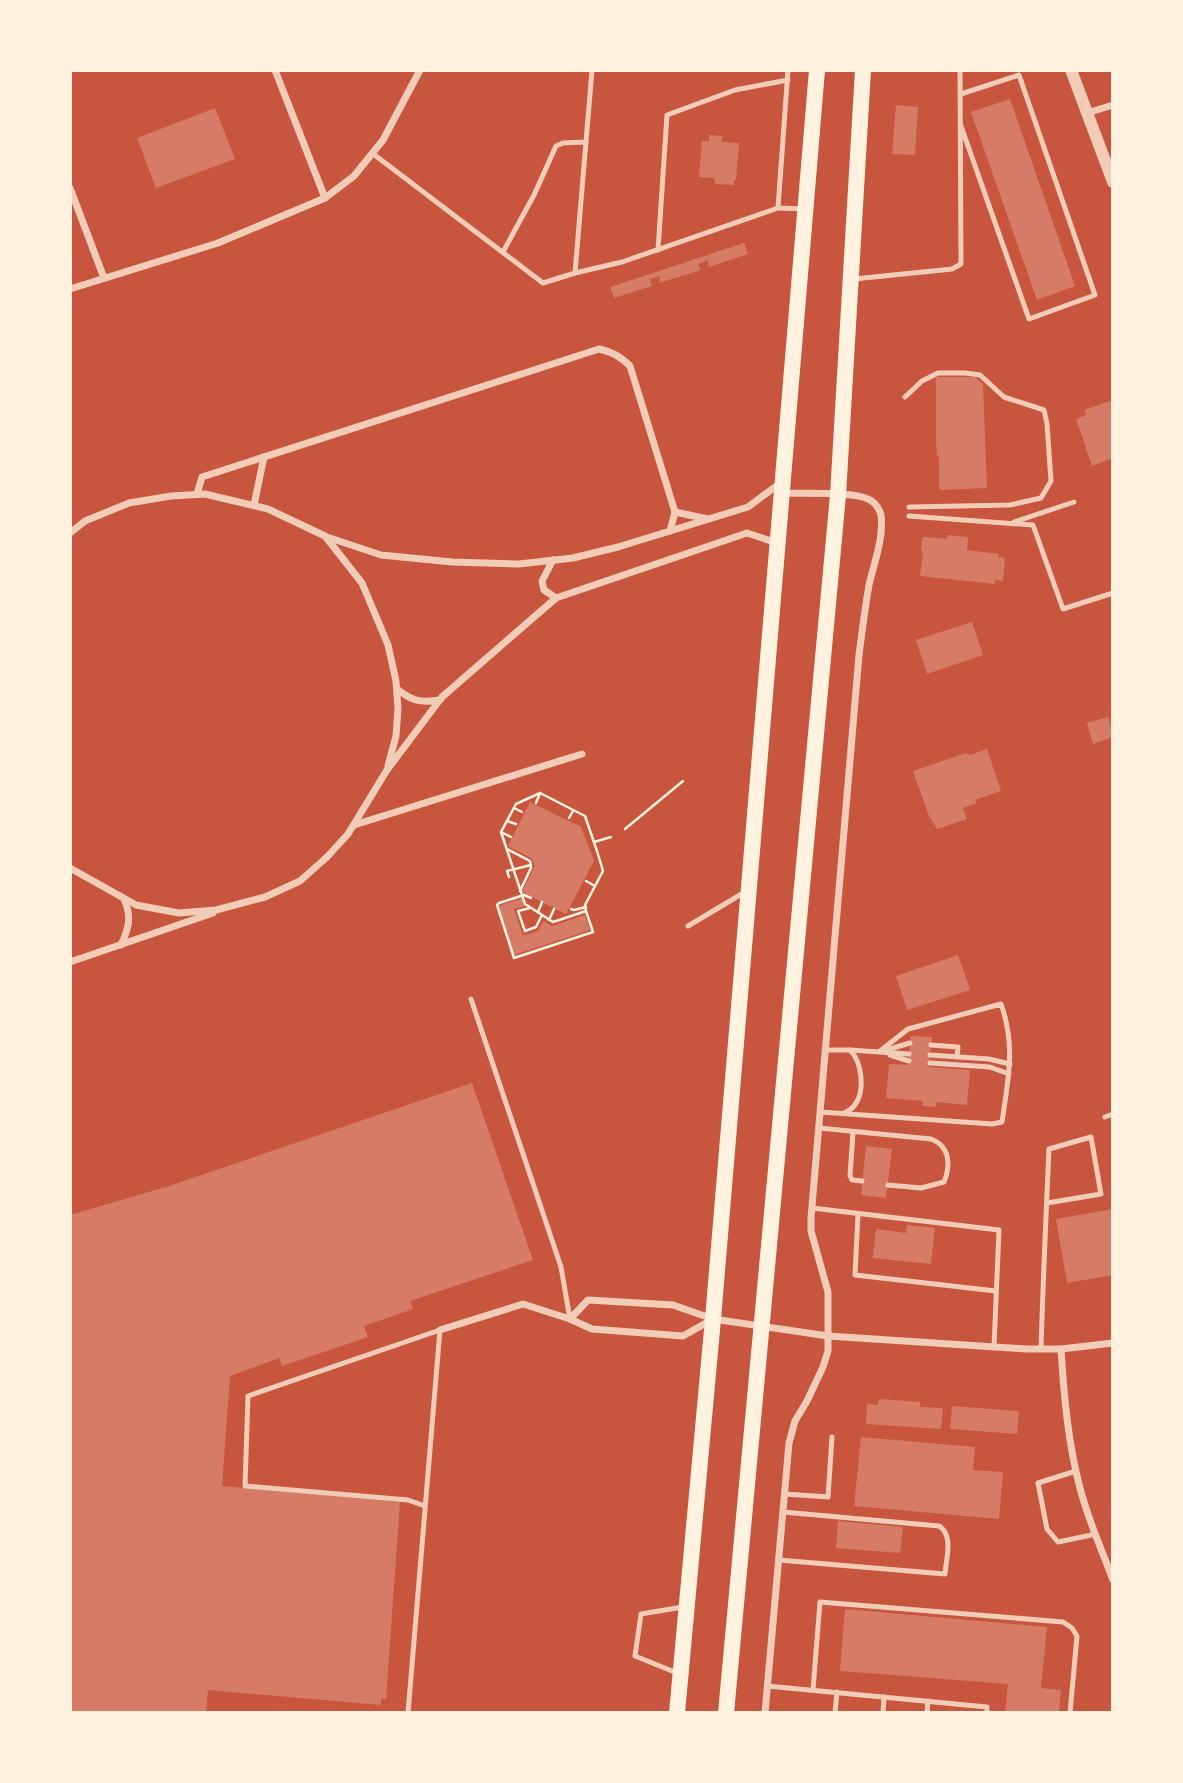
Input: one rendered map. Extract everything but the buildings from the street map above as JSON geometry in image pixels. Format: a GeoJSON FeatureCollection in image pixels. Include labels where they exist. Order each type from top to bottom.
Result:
{"type":"FeatureCollection","features":[{"type":"Feature","properties":{"kind":"main road"},"geometry":{"type":"LineString","coordinates":[[677,1713],[713,1319],[817,70]]}},
{"type":"Feature","properties":{"kind":"main road"},"geometry":{"type":"LineString","coordinates":[[726,1713],[838,495],[863,70]]}},
{"type":"Feature","properties":{"kind":"street"},"geometry":{"type":"LineString","coordinates":[[275,70],[325,198]]}},
{"type":"Feature","properties":{"kind":"street"},"geometry":{"type":"LineString","coordinates":[[70,289],[218,243],[325,198],[354,176],[383,139],[420,70]]}},
{"type":"Feature","properties":{"kind":"street"},"geometry":{"type":"LineString","coordinates":[[1071,70],[1113,182]]}},
{"type":"Feature","properties":{"kind":"street"},"geometry":{"type":"LineString","coordinates":[[1087,113],[1113,105]]}},
{"type":"Feature","properties":{"kind":"street"},"geometry":{"type":"LineString","coordinates":[[70,188],[104,278]]}},
{"type":"Feature","properties":{"kind":"street"},"geometry":{"type":"LineString","coordinates":[[197,494],[202,477],[598,349],[612,352],[630,366],[676,512],[670,531]]}},
{"type":"Feature","properties":{"kind":"street"},"geometry":{"type":"LineString","coordinates":[[254,506],[264,457]]}},
{"type":"Feature","properties":{"kind":"street"},"geometry":{"type":"LineString","coordinates":[[70,533],[85,521],[129,503],[205,494],[268,509],[325,536],[381,555],[440,561],[519,564],[573,558],[618,547],[748,507],[782,487],[864,497],[878,506],[881,531],[859,655],[812,1208],[811,1231],[828,1292],[828,1352],[795,1422],[789,1443],[765,1713]]}},
{"type":"Feature","properties":{"kind":"street"},"geometry":{"type":"LineString","coordinates":[[676,512],[709,519]]}},
{"type":"Feature","properties":{"kind":"street"},"geometry":{"type":"LineString","coordinates":[[70,868],[136,905],[179,913],[237,905],[265,897],[300,881],[327,858],[348,834],[387,770],[440,700],[556,598],[747,533],[778,544]]}},
{"type":"Feature","properties":{"kind":"street"},"geometry":{"type":"LineString","coordinates":[[325,536],[362,583],[388,645],[398,709],[396,736],[387,770]]}},
{"type":"Feature","properties":{"kind":"street"},"geometry":{"type":"LineString","coordinates":[[553,560],[542,581],[544,590],[556,598]]}},
{"type":"Feature","properties":{"kind":"street"},"geometry":{"type":"LineString","coordinates":[[397,689],[410,699],[425,703],[440,700]]}},
{"type":"Feature","properties":{"kind":"street"},"geometry":{"type":"LineString","coordinates":[[354,825],[582,754]]}},
{"type":"Feature","properties":{"kind":"street"},"geometry":{"type":"LineString","coordinates":[[121,944],[130,922],[124,898]]}},
{"type":"Feature","properties":{"kind":"street"},"geometry":{"type":"LineString","coordinates":[[70,962],[237,905]]}},
{"type":"Feature","properties":{"kind":"street"},"geometry":{"type":"LineString","coordinates":[[570,1319],[588,1300],[673,1306],[713,1319],[828,1336],[1041,1349],[1113,1343]]}},
{"type":"Feature","properties":{"kind":"street"},"geometry":{"type":"LineString","coordinates":[[440,1330],[523,1304],[592,1329],[683,1336],[713,1319]]}},
{"type":"Feature","properties":{"kind":"street"},"geometry":{"type":"LineString","coordinates":[[1060,1349],[1064,1397],[1080,1490],[1113,1580]]}},
{"type":"Feature","properties":{"kind":"lane"},"geometry":{"type":"LineString","coordinates":[[575,273],[592,70]]}},
{"type":"Feature","properties":{"kind":"lane"},"geometry":{"type":"LineString","coordinates":[[778,208],[788,70]]}},
{"type":"Feature","properties":{"kind":"lane"},"geometry":{"type":"LineString","coordinates":[[851,279],[952,269],[961,264],[960,70]]}},
{"type":"Feature","properties":{"kind":"lane"},"geometry":{"type":"LineString","coordinates":[[961,94],[1018,72],[1095,295],[1029,318],[961,126]]}},
{"type":"Feature","properties":{"kind":"lane"},"geometry":{"type":"LineString","coordinates":[[658,250],[667,115],[735,90],[788,80]]}},
{"type":"Feature","properties":{"kind":"lane"},"geometry":{"type":"LineString","coordinates":[[503,253],[556,146],[586,142]]}},
{"type":"Feature","properties":{"kind":"lane"},"geometry":{"type":"LineString","coordinates":[[372,153],[543,283],[622,262],[778,208],[805,209]]}},
{"type":"Feature","properties":{"kind":"lane"},"geometry":{"type":"LineString","coordinates":[[905,397],[922,381],[938,373],[965,373],[980,375],[1004,397],[1044,410],[1051,481],[1041,498],[1010,505],[909,507]]}},
{"type":"Feature","properties":{"kind":"lane"},"geometry":{"type":"LineString","coordinates":[[1010,523],[1074,502]]}},
{"type":"Feature","properties":{"kind":"lane"},"geometry":{"type":"LineString","coordinates":[[909,516],[1033,525],[1063,609],[1113,593]]}},
{"type":"Feature","properties":{"kind":"lane"},"geometry":{"type":"LineString","coordinates":[[688,926],[749,889]]}},
{"type":"Feature","properties":{"kind":"lane"},"geometry":{"type":"LineString","coordinates":[[471,999],[561,1267],[570,1319]]}},
{"type":"Feature","properties":{"kind":"lane"},"geometry":{"type":"LineString","coordinates":[[820,1112],[992,1124],[1002,1122],[1011,1046],[1007,1020],[1001,1004],[908,1029],[880,1052]]}},
{"type":"Feature","properties":{"kind":"lane"},"geometry":{"type":"LineString","coordinates":[[880,1052],[910,1043]]}},
{"type":"Feature","properties":{"kind":"lane"},"geometry":{"type":"LineString","coordinates":[[931,1045],[958,1047],[957,1057]]}},
{"type":"Feature","properties":{"kind":"lane"},"geometry":{"type":"LineString","coordinates":[[825,1050],[909,1054]]}},
{"type":"Feature","properties":{"kind":"lane"},"geometry":{"type":"LineString","coordinates":[[844,1113],[853,1108],[859,1097],[861,1080],[856,1056],[850,1050]]}},
{"type":"Feature","properties":{"kind":"lane"},"geometry":{"type":"LineString","coordinates":[[880,1052],[909,1062]]}},
{"type":"Feature","properties":{"kind":"lane"},"geometry":{"type":"LineString","coordinates":[[930,1055],[1010,1063]]}},
{"type":"Feature","properties":{"kind":"lane"},"geometry":{"type":"LineString","coordinates":[[930,1063],[990,1067],[1009,1074]]}},
{"type":"Feature","properties":{"kind":"lane"},"geometry":{"type":"LineString","coordinates":[[1105,1117],[1113,1114]]}},
{"type":"Feature","properties":{"kind":"lane"},"geometry":{"type":"LineString","coordinates":[[819,1128],[931,1139],[941,1143],[948,1161],[944,1182],[921,1188],[888,1185]]}},
{"type":"Feature","properties":{"kind":"lane"},"geometry":{"type":"LineString","coordinates":[[853,1132],[850,1176],[852,1180],[863,1181]]}},
{"type":"Feature","properties":{"kind":"lane"},"geometry":{"type":"LineString","coordinates":[[1041,1349],[1046,1203],[1049,1149],[1091,1138],[1101,1194],[1046,1203]]}},
{"type":"Feature","properties":{"kind":"lane"},"geometry":{"type":"LineString","coordinates":[[812,1208],[999,1230],[994,1347]]}},
{"type":"Feature","properties":{"kind":"lane"},"geometry":{"type":"LineString","coordinates":[[858,1213],[855,1275],[996,1291]]}},
{"type":"Feature","properties":{"kind":"lane"},"geometry":{"type":"LineString","coordinates":[[408,1713],[440,1330],[248,1396],[245,1486],[408,1500],[425,1506]]}},
{"type":"Feature","properties":{"kind":"lane"},"geometry":{"type":"LineString","coordinates":[[785,1494],[828,1497],[832,1437]]}},
{"type":"Feature","properties":{"kind":"lane"},"geometry":{"type":"LineString","coordinates":[[1076,1471],[1038,1483],[1047,1529],[1058,1542],[1096,1534]]}},
{"type":"Feature","properties":{"kind":"lane"},"geometry":{"type":"LineString","coordinates":[[779,1559],[944,1574],[948,1547],[948,1536],[945,1529],[939,1526],[783,1512]]}},
{"type":"Feature","properties":{"kind":"lane"},"geometry":{"type":"LineString","coordinates":[[813,1690],[820,1602],[1063,1622],[1072,1628],[1077,1636],[1070,1713]]}},
{"type":"Feature","properties":{"kind":"lane"},"geometry":{"type":"LineString","coordinates":[[680,1675],[635,1656],[641,1614],[687,1606]]}},
{"type":"Feature","properties":{"kind":"lane"},"geometry":{"type":"LineString","coordinates":[[767,1686],[988,1707],[987,1713]]}},
{"type":"Feature","properties":{"kind":"lane"},"geometry":{"type":"LineString","coordinates":[[835,1713],[837,1692]]}},
{"type":"Feature","properties":{"kind":"lane"},"geometry":{"type":"LineString","coordinates":[[883,1713],[884,1697]]}},
{"type":"Feature","properties":{"kind":"lane"},"geometry":{"type":"LineString","coordinates":[[927,1713],[928,1701]]}},
{"type":"Feature","properties":{"kind":"path"},"geometry":{"type":"LineString","coordinates":[[625,829],[683,781]]}},
{"type":"Feature","properties":{"kind":"path"},"geometry":{"type":"LineString","coordinates":[[536,803],[540,793]]}},
{"type":"Feature","properties":{"kind":"path"},"geometry":{"type":"LineString","coordinates":[[540,793],[516,804],[501,832],[525,904],[553,922],[586,909]]}},
{"type":"Feature","properties":{"kind":"path"},"geometry":{"type":"LineString","coordinates":[[531,898],[522,895],[498,905],[514,958],[593,932],[586,909],[603,871],[594,842],[584,817],[540,793]]}},
{"type":"Feature","properties":{"kind":"path"},"geometry":{"type":"LineString","coordinates":[[514,808],[522,812]]}},
{"type":"Feature","properties":{"kind":"path"},"geometry":{"type":"LineString","coordinates":[[569,818],[573,811]]}},
{"type":"Feature","properties":{"kind":"path"},"geometry":{"type":"LineString","coordinates":[[507,821],[516,824]]}},
{"type":"Feature","properties":{"kind":"path"},"geometry":{"type":"LineString","coordinates":[[501,832],[511,837]]}},
{"type":"Feature","properties":{"kind":"path"},"geometry":{"type":"LineString","coordinates":[[594,842],[611,837]]}},
{"type":"Feature","properties":{"kind":"path"},"geometry":{"type":"LineString","coordinates":[[507,849],[530,861],[531,868],[520,891]]}},
{"type":"Feature","properties":{"kind":"path"},"geometry":{"type":"LineString","coordinates":[[508,871],[531,865]]}},
{"type":"Feature","properties":{"kind":"path"},"geometry":{"type":"LineString","coordinates":[[506,866],[509,877]]}},
{"type":"Feature","properties":{"kind":"path"},"geometry":{"type":"LineString","coordinates":[[586,881],[595,886]]}},
{"type":"Feature","properties":{"kind":"path"},"geometry":{"type":"LineString","coordinates":[[538,913],[542,902]]}},
{"type":"Feature","properties":{"kind":"path"},"geometry":{"type":"LineString","coordinates":[[530,908],[518,911],[524,931],[536,927],[542,915]]}},
{"type":"Feature","properties":{"kind":"path"},"geometry":{"type":"LineString","coordinates":[[549,920],[555,909]]}},
{"type":"Feature","properties":{"kind":"path"},"geometry":{"type":"LineString","coordinates":[[571,909],[586,909]]}}]}
